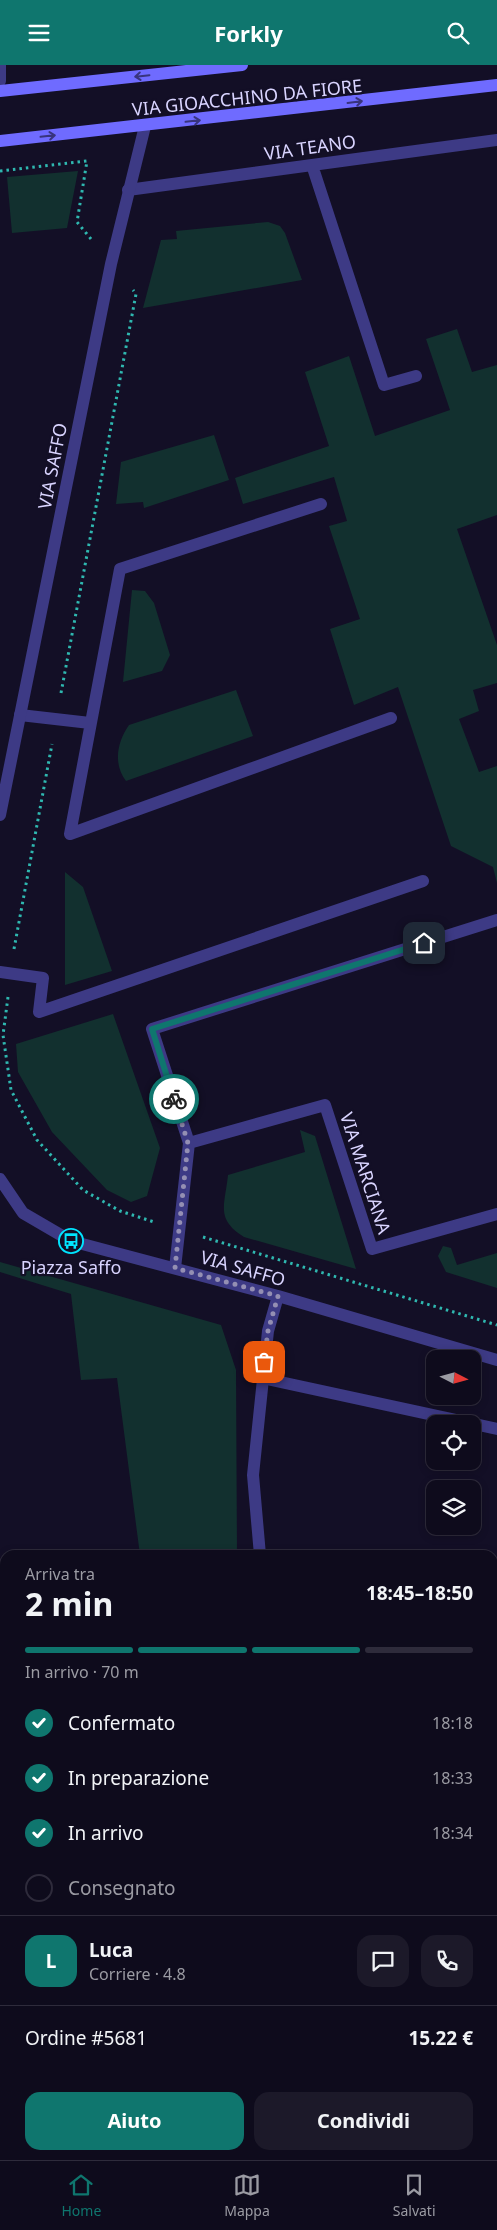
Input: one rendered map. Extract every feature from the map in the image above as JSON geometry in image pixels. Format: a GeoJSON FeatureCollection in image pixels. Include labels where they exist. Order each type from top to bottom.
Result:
{"type":"FeatureCollection","features":[{"type":"Feature","properties":{"kind":"street"},"geometry":{"type":"LineString","coordinates":[[0,65],[0,81]]}},
{"type":"Feature","properties":{"kind":"street","name":"VIA GIOACCHINO DA FIORE"},"geometry":{"type":"LineString","coordinates":[[0,91],[242,65]]}},
{"type":"Feature","properties":{"kind":"street","name":"VIA GIOACCHINO DA FIORE"},"geometry":{"type":"LineString","coordinates":[[0,141],[497,85]]}},
{"type":"Feature","properties":{"kind":"street","name":"VIA SAFFO"},"geometry":{"type":"LineString","coordinates":[[0,815],[110,264],[145,126]]}},
{"type":"Feature","properties":{"kind":"street","name":"VIA TEANO"},"geometry":{"type":"LineString","coordinates":[[128,190],[497,140]]}},
{"type":"Feature","properties":{"kind":"street"},"geometry":{"type":"LineString","coordinates":[[312,165],[384,385],[416,376]]}},
{"type":"Feature","properties":{"kind":"street"},"geometry":{"type":"LineString","coordinates":[[320,504],[120,569],[70,834],[391,718]]}},
{"type":"Feature","properties":{"kind":"street"},"geometry":{"type":"LineString","coordinates":[[20,715],[90,723]]}},
{"type":"Feature","properties":{"kind":"street"},"geometry":{"type":"LineString","coordinates":[[0,972],[43,978],[39,1012],[423,881]]}},
{"type":"Feature","properties":{"kind":"street"},"geometry":{"type":"LineString","coordinates":[[175,1268],[188,1143],[152,1029],[497,920]]}},
{"type":"Feature","properties":{"kind":"street","name":"VIA MARCIANA"},"geometry":{"type":"LineString","coordinates":[[188,1143],[325,1105],[372,1249],[497,1214]]}},
{"type":"Feature","properties":{"kind":"street","name":"VIA SAFFO"},"geometry":{"type":"LineString","coordinates":[[0,1179],[23,1213],[71,1241],[278,1296],[497,1359]]}},
{"type":"Feature","properties":{"kind":"street"},"geometry":{"type":"LineString","coordinates":[[260,1550],[253,1475],[268,1331],[278,1296]]}},
{"type":"Feature","properties":{"kind":"street"},"geometry":{"type":"LineString","coordinates":[[262,1378],[497,1429]]}},
{"type":"Feature","properties":{"kind":"green space"},"geometry":{"type":"Polygon","coordinates":[[[78,171],[67,228],[12,233],[7,177],[78,171]]]}},
{"type":"Feature","properties":{"kind":"green space"},"geometry":{"type":"Polygon","coordinates":[[[268,222],[280,226],[285,233],[302,280],[143,308],[161,240],[177,239],[176,231],[268,222]]]}},
{"type":"Feature","properties":{"kind":"green space"},"geometry":{"type":"Polygon","coordinates":[[[457,329],[472,372],[497,365],[497,515],[457,529],[497,645],[497,683],[473,690],[479,711],[459,719],[479,772],[497,766],[497,883],[493,867],[451,846],[398,687],[354,705],[330,629],[360,619],[329,526],[347,521],[334,477],[243,504],[235,478],[329,446],[305,372],[349,356],[375,436],[450,410],[426,339],[457,329]]]}},
{"type":"Feature","properties":{"kind":"green space"},"geometry":{"type":"Polygon","coordinates":[[[214,435],[229,480],[144,508],[143,502],[116,504],[121,462],[214,435]]]}},
{"type":"Feature","properties":{"kind":"green space"},"geometry":{"type":"Polygon","coordinates":[[[132,590],[145,591],[154,603],[170,655],[162,671],[123,682],[132,590]]]}},
{"type":"Feature","properties":{"kind":"green space"},"geometry":{"type":"Polygon","coordinates":[[[236,690],[253,736],[126,781],[119,767],[118,753],[119,746],[129,725],[236,690]]]}},
{"type":"Feature","properties":{"kind":"green space"},"geometry":{"type":"Polygon","coordinates":[[[65,872],[83,887],[112,971],[65,985],[65,872]]]}},
{"type":"Feature","properties":{"kind":"green space"},"geometry":{"type":"Polygon","coordinates":[[[113,1014],[160,1148],[147,1196],[131,1202],[107,1190],[52,1132],[18,1072],[16,1044],[113,1014]]]}},
{"type":"Feature","properties":{"kind":"green space"},"geometry":{"type":"Polygon","coordinates":[[[300,1130],[315,1136],[356,1269],[244,1237],[229,1224],[225,1217],[224,1203],[228,1175],[305,1152],[300,1130]]]}},
{"type":"Feature","properties":{"kind":"green space"},"geometry":{"type":"Polygon","coordinates":[[[443,1246],[451,1248],[457,1265],[497,1253],[497,1288],[446,1272],[438,1256],[443,1246]]]}},
{"type":"Feature","properties":{"kind":"green space"},"geometry":{"type":"Polygon","coordinates":[[[0,1262],[221,1325],[236,1370],[237,1550],[139,1550],[117,1378],[81,1380],[71,1294],[0,1272],[0,1262]]]}},
{"type":"Feature","properties":{"kind":"way so far"},"geometry":{"type":"LineString","coordinates":[[174,1099],[188,1143],[175,1268],[278,1296],[268,1331],[264,1362]]}},
{"type":"Feature","properties":{"kind":"place","name":"Piazza Saffo"},"geometry":{"type":"Point","coordinates":[71,1241]}},
{"type":"Feature","properties":{"kind":"route"},"geometry":{"type":"LineString","coordinates":[[174,1099],[152,1029],[424,943]]}}]}
